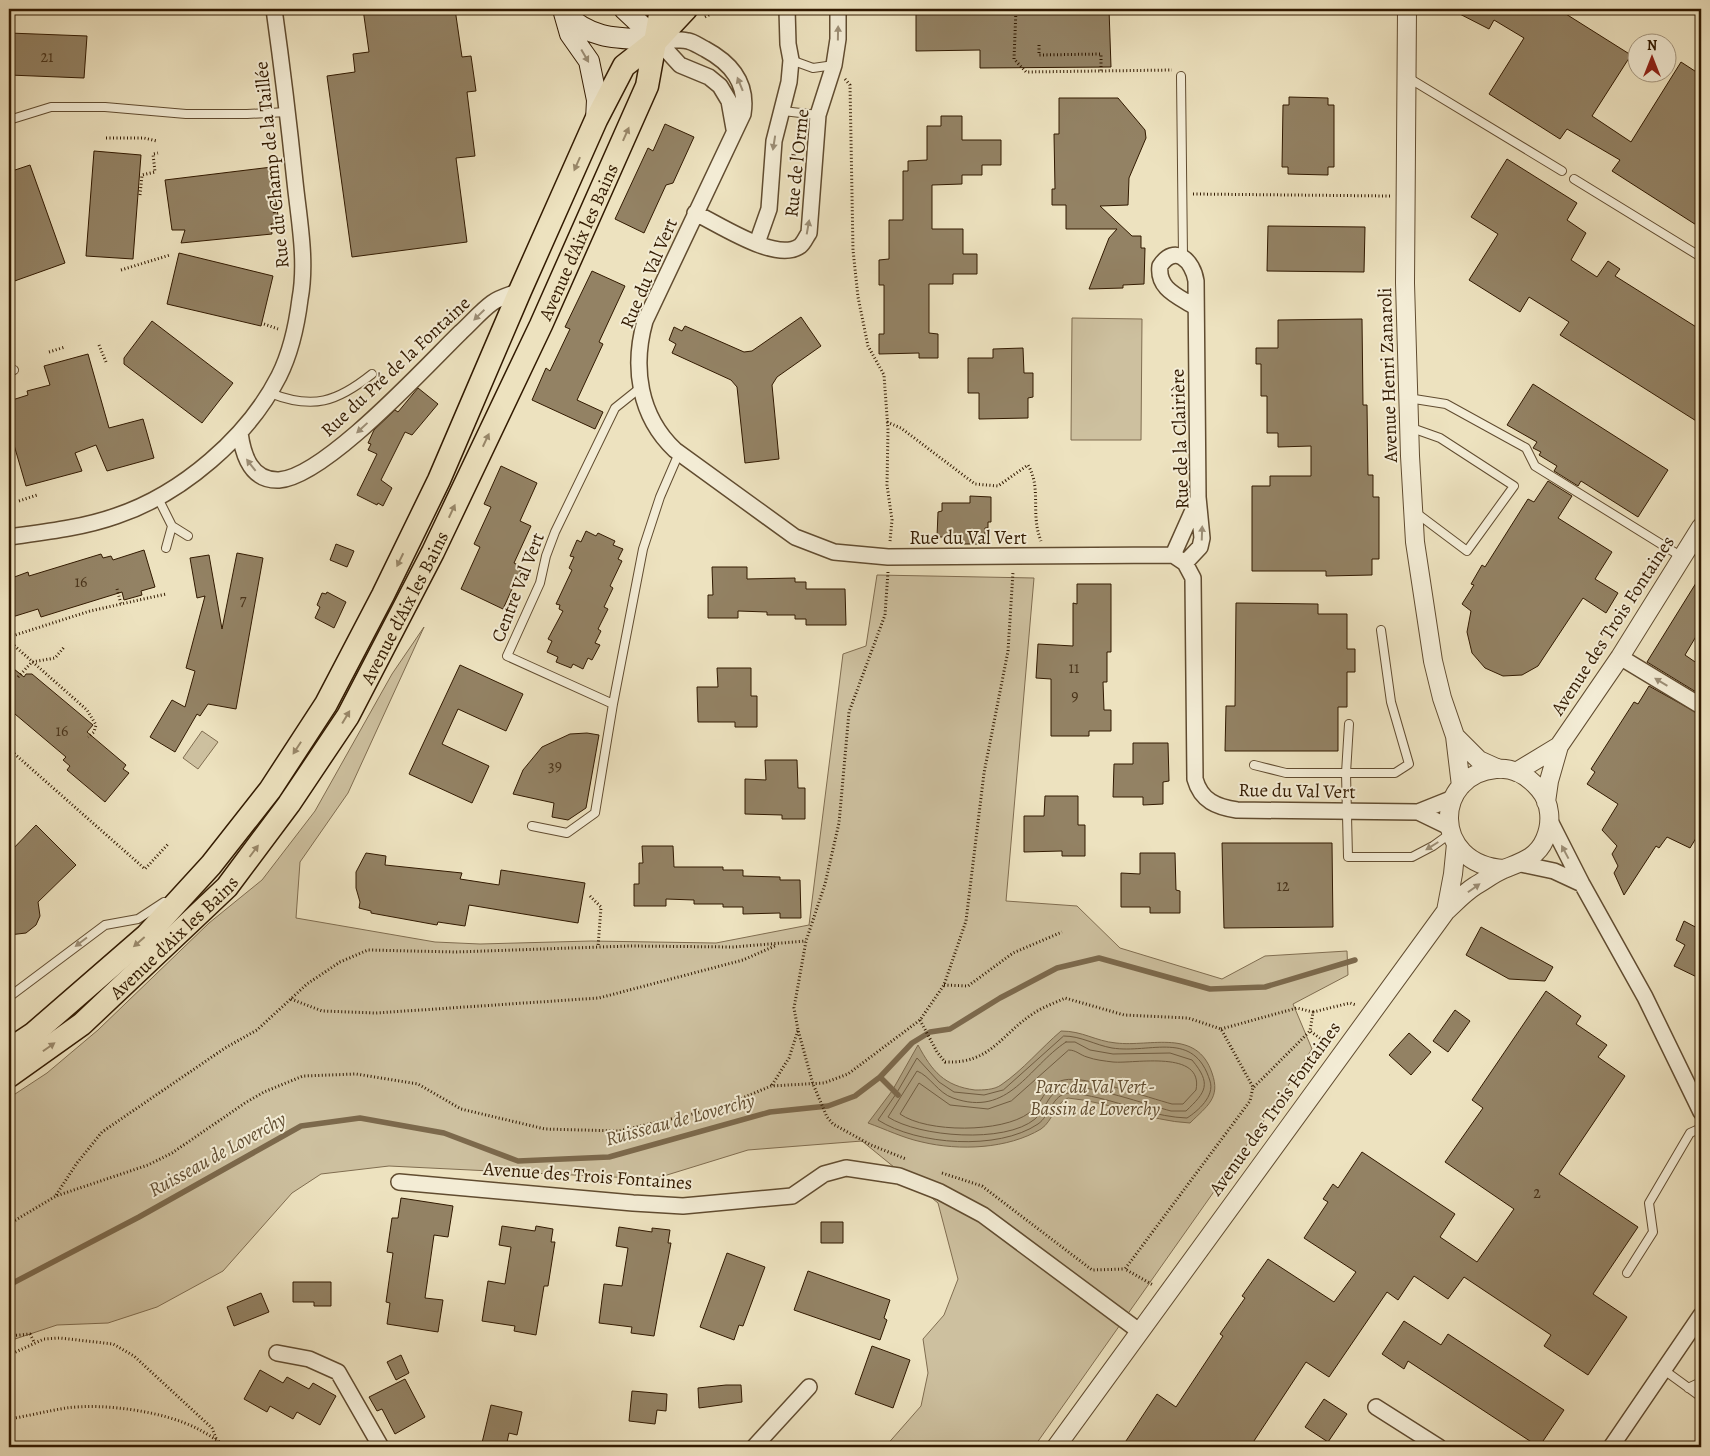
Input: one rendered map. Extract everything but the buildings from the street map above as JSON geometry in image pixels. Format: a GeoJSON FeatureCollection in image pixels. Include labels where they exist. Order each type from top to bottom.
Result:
{"type":"FeatureCollection","features":[{"type":"Feature","properties":{"kind":"main road"},"geometry":{"type":"LineString","coordinates":[[624,9],[656,40]]}},
{"type":"Feature","properties":{"kind":"main road","name":"Avenue d'Aix les Bains"},"geometry":{"type":"LineString","coordinates":[[9,1076],[82,1024],[227,887],[289,804],[348,716],[433,552],[541,325],[647,86],[661,9]]}},
{"type":"Feature","properties":{"kind":"main road"},"geometry":{"type":"LineString","coordinates":[[562,11],[584,29],[603,37],[656,40]]}},
{"type":"Feature","properties":{"kind":"main road"},"geometry":{"type":"LineString","coordinates":[[562,11],[570,34],[589,61],[597,100],[596,120]]}},
{"type":"Feature","properties":{"kind":"main road","name":"Avenue d'Aix les Bains"},"geometry":{"type":"LineString","coordinates":[[9,1050],[33,1034],[147,935],[212,865],[270,790],[326,704],[439,480],[596,120],[624,66],[656,40],[694,14]]}},
{"type":"Feature","properties":{"kind":"street","name":"Rue du Champ de la Taillée"},"geometry":{"type":"LineString","coordinates":[[9,537],[85,525],[118,516],[157,496],[190,476],[215,457],[240,433],[270,393],[281,373],[300,298],[302,266],[288,112],[274,9]]}},
{"type":"Feature","properties":{"kind":"street","name":"Rue de l'Orme"},"geometry":{"type":"LineString","coordinates":[[757,243],[769,209],[774,142],[783,111],[791,60],[788,44],[787,9]]}},
{"type":"Feature","properties":{"kind":"street","name":"Rue de l'Orme"},"geometry":{"type":"LineString","coordinates":[[695,213],[757,243],[776,250],[790,250],[801,245],[809,233],[818,115],[834,65],[838,39],[838,9]]}},
{"type":"Feature","properties":{"kind":"street","name":"Avenue Henri Zanaroli"},"geometry":{"type":"LineString","coordinates":[[1406,9],[1405,196],[1408,398],[1415,542],[1433,661],[1442,698],[1455,736],[1457,792]]}},
{"type":"Feature","properties":{"kind":"street","name":"Rue du Val Vert"},"geometry":{"type":"LineString","coordinates":[[656,40],[689,41],[728,63],[739,81],[744,98],[743,114],[734,129],[645,321],[639,354],[640,388],[655,426],[664,440],[679,453],[795,537],[834,552],[888,557],[1173,554]]}},
{"type":"Feature","properties":{"kind":"street"},"geometry":{"type":"LineString","coordinates":[[656,40],[680,65],[710,77],[720,86],[729,101],[734,129]]}},
{"type":"Feature","properties":{"kind":"street"},"geometry":{"type":"LineString","coordinates":[[1183,257],[1168,256],[1160,266],[1159,275],[1165,288],[1195,306]]}},
{"type":"Feature","properties":{"kind":"street","name":"Rue de la Clairière"},"geometry":{"type":"LineString","coordinates":[[1183,257],[1194,271],[1198,497],[1202,538],[1200,547],[1186,563]]}},
{"type":"Feature","properties":{"kind":"street","name":"Rue du Pré de la Fontaine"},"geometry":{"type":"LineString","coordinates":[[240,433],[245,459],[250,467],[264,477],[280,480],[306,470],[358,432],[491,304],[520,291]]}},
{"type":"Feature","properties":{"kind":"street"},"geometry":{"type":"LineString","coordinates":[[1186,563],[1173,554],[1198,497]]}},
{"type":"Feature","properties":{"kind":"street","name":"Avenue des Trois Fontaines"},"geometry":{"type":"LineString","coordinates":[[1559,746],[1620,657],[1701,527]]}},
{"type":"Feature","properties":{"kind":"street","name":"Rue du Val Vert"},"geometry":{"type":"LineString","coordinates":[[1186,563],[1193,578],[1195,592],[1195,780],[1198,790],[1203,797],[1221,808],[1237,810],[1418,812],[1457,792]]}},
{"type":"Feature","properties":{"kind":"street"},"geometry":{"type":"LineString","coordinates":[[1620,657],[1701,706]]}},
{"type":"Feature","properties":{"kind":"street","name":"Avenue Henri Zanaroli"},"geometry":{"type":"LineString","coordinates":[[1455,736],[1479,760],[1498,769]]}},
{"type":"Feature","properties":{"kind":"street"},"geometry":{"type":"LineString","coordinates":[[1516,772],[1559,746]]}},
{"type":"Feature","properties":{"kind":"street"},"geometry":{"type":"LineString","coordinates":[[1559,746],[1549,781],[1548,811],[1548,830],[1541,845],[1531,858],[1521,864],[1504,869],[1476,863],[1464,855],[1452,834],[1449,812],[1457,792],[1478,773],[1498,769],[1516,772],[1535,784],[1548,811],[1582,884],[1696,1088],[1701,1112]]}},
{"type":"Feature","properties":{"kind":"street","name":"Rue du Val Vert"},"geometry":{"type":"LineString","coordinates":[[1418,812],[1452,834]]}},
{"type":"Feature","properties":{"kind":"street","name":"Avenue des Trois Fontaines"},"geometry":{"type":"LineString","coordinates":[[1446,910],[1453,874],[1452,834]]}},
{"type":"Feature","properties":{"kind":"street"},"geometry":{"type":"LineString","coordinates":[[1521,864],[1554,871],[1582,884]]}},
{"type":"Feature","properties":{"kind":"street","name":"Avenue des Trois Fontaines"},"geometry":{"type":"LineString","coordinates":[[1056,1447],[1341,1052],[1446,910],[1474,887],[1504,869]]}},
{"type":"Feature","properties":{"kind":"street","name":"Avenue des Trois Fontaines"},"geometry":{"type":"LineString","coordinates":[[399,1182],[633,1204],[683,1206],[792,1196],[824,1174],[846,1168],[900,1176],[940,1192],[983,1215],[1139,1331]]}},
{"type":"Feature","properties":{"kind":"street"},"geometry":{"type":"LineString","coordinates":[[1611,1447],[1701,1315]]}},
{"type":"Feature","properties":{"kind":"street"},"geometry":{"type":"LineString","coordinates":[[1682,1343],[1701,1335]]}},
{"type":"Feature","properties":{"kind":"street"},"geometry":{"type":"LineString","coordinates":[[277,1353],[309,1359],[338,1372],[381,1447]]}},
{"type":"Feature","properties":{"kind":"street"},"geometry":{"type":"LineString","coordinates":[[754,1447],[809,1387]]}},
{"type":"Feature","properties":{"kind":"street"},"geometry":{"type":"LineString","coordinates":[[1376,1407],[1439,1447]]}},
{"type":"Feature","properties":{"kind":"lane"},"geometry":{"type":"LineString","coordinates":[[791,60],[813,68],[834,65]]}},
{"type":"Feature","properties":{"kind":"lane","name":"Rue de la Clairière"},"geometry":{"type":"LineString","coordinates":[[1181,72],[1183,257]]}},
{"type":"Feature","properties":{"kind":"lane"},"geometry":{"type":"LineString","coordinates":[[1406,76],[1562,171]]}},
{"type":"Feature","properties":{"kind":"lane"},"geometry":{"type":"LineString","coordinates":[[9,120],[51,107],[105,107],[186,114],[288,112]]}},
{"type":"Feature","properties":{"kind":"lane"},"geometry":{"type":"LineString","coordinates":[[783,111],[818,115]]}},
{"type":"Feature","properties":{"kind":"lane"},"geometry":{"type":"LineString","coordinates":[[1574,179],[1701,257]]}},
{"type":"Feature","properties":{"kind":"lane"},"geometry":{"type":"LineString","coordinates":[[270,393],[290,401],[320,402],[348,393],[372,374]]}},
{"type":"Feature","properties":{"kind":"lane","name":"Centre Val Vert"},"geometry":{"type":"LineString","coordinates":[[613,704],[507,656],[540,583],[546,556],[555,532],[611,416],[615,408],[640,388]]}},
{"type":"Feature","properties":{"kind":"lane"},"geometry":{"type":"LineString","coordinates":[[1408,398],[1446,404],[1526,448],[1535,466],[1682,557]]}},
{"type":"Feature","properties":{"kind":"lane"},"geometry":{"type":"LineString","coordinates":[[1409,427],[1440,438],[1514,486],[1467,550],[1413,511]]}},
{"type":"Feature","properties":{"kind":"lane"},"geometry":{"type":"LineString","coordinates":[[532,826],[567,834],[595,813],[613,704],[643,549],[660,498],[679,453]]}},
{"type":"Feature","properties":{"kind":"lane"},"geometry":{"type":"LineString","coordinates":[[157,496],[172,526],[188,536]]}},
{"type":"Feature","properties":{"kind":"lane"},"geometry":{"type":"LineString","coordinates":[[166,548],[172,526]]}},
{"type":"Feature","properties":{"kind":"lane"},"geometry":{"type":"LineString","coordinates":[[1254,765],[1286,773],[1395,773],[1409,764],[1391,702],[1381,630]]}},
{"type":"Feature","properties":{"kind":"lane"},"geometry":{"type":"LineString","coordinates":[[1349,724],[1346,773],[1348,858],[1412,857],[1452,834]]}},
{"type":"Feature","properties":{"kind":"lane"},"geometry":{"type":"LineString","coordinates":[[9,997],[97,930],[105,925],[138,919],[157,907],[212,865]]}},
{"type":"Feature","properties":{"kind":"lane"},"geometry":{"type":"LineString","coordinates":[[1627,1273],[1653,1232],[1649,1204],[1690,1133],[1701,1128]]}},
{"type":"Feature","properties":{"kind":"lane"},"geometry":{"type":"LineString","coordinates":[[1664,1370],[1701,1398]]}},
{"type":"Feature","properties":{"kind":"lane"},"geometry":{"type":"LineString","coordinates":[[1688,1388],[1701,1382]]}},
{"type":"Feature","properties":{"kind":"path"},"geometry":{"type":"LineString","coordinates":[[694,14],[720,9]]}},
{"type":"Feature","properties":{"kind":"path"},"geometry":{"type":"LineString","coordinates":[[1016,9],[1014,58],[1026,72],[1181,72]]}},
{"type":"Feature","properties":{"kind":"path"},"geometry":{"type":"LineString","coordinates":[[1039,45],[1039,55],[1101,54],[1101,71]]}},
{"type":"Feature","properties":{"kind":"path"},"geometry":{"type":"LineString","coordinates":[[827,1117],[813,1084],[794,1008],[806,941],[825,884],[839,822],[849,712],[885,615],[892,520],[887,485],[888,422],[884,375],[868,346],[855,276],[850,85],[834,65]]}},
{"type":"Feature","properties":{"kind":"path"},"geometry":{"type":"LineString","coordinates":[[106,138],[144,138],[157,141]]}},
{"type":"Feature","properties":{"kind":"path"},"geometry":{"type":"LineString","coordinates":[[140,195],[142,175],[155,172],[153,154],[158,153]]}},
{"type":"Feature","properties":{"kind":"path"},"geometry":{"type":"LineString","coordinates":[[275,220],[273,198],[281,199],[280,187]]}},
{"type":"Feature","properties":{"kind":"path"},"geometry":{"type":"LineString","coordinates":[[1182,194],[1405,196]]}},
{"type":"Feature","properties":{"kind":"path"},"geometry":{"type":"LineString","coordinates":[[121,270],[170,255]]}},
{"type":"Feature","properties":{"kind":"path"},"geometry":{"type":"LineString","coordinates":[[277,337],[282,321]]}},
{"type":"Feature","properties":{"kind":"path"},"geometry":{"type":"LineString","coordinates":[[264,324],[279,330]]}},
{"type":"Feature","properties":{"kind":"path"},"geometry":{"type":"LineString","coordinates":[[100,345],[106,362]]}},
{"type":"Feature","properties":{"kind":"path"},"geometry":{"type":"LineString","coordinates":[[49,352],[65,347]]}},
{"type":"Feature","properties":{"kind":"path"},"geometry":{"type":"LineString","coordinates":[[888,422],[900,428],[975,484],[998,486],[1028,465],[1035,481],[1034,519],[1042,542],[1044,556]]}},
{"type":"Feature","properties":{"kind":"path"},"geometry":{"type":"LineString","coordinates":[[19,501],[37,495]]}},
{"type":"Feature","properties":{"kind":"path"},"geometry":{"type":"LineString","coordinates":[[9,1224],[56,1196],[148,1165],[172,1153],[264,1092],[302,1076],[356,1074],[418,1084],[461,1109],[544,1129],[619,1131],[719,1108],[771,1086],[824,1083],[848,1074],[920,1020],[944,985],[966,921],[984,773],[1008,651],[1014,556]]}},
{"type":"Feature","properties":{"kind":"path"},"geometry":{"type":"LineString","coordinates":[[117,589],[121,604]]}},
{"type":"Feature","properties":{"kind":"path"},"geometry":{"type":"LineString","coordinates":[[9,637],[90,611],[166,594]]}},
{"type":"Feature","properties":{"kind":"path"},"geometry":{"type":"LineString","coordinates":[[9,641],[88,710],[96,725],[94,732],[88,737]]}},
{"type":"Feature","properties":{"kind":"path"},"geometry":{"type":"LineString","coordinates":[[18,677],[32,662],[55,658],[65,646]]}},
{"type":"Feature","properties":{"kind":"path"},"geometry":{"type":"LineString","coordinates":[[9,750],[145,869],[169,843]]}},
{"type":"Feature","properties":{"kind":"path"},"geometry":{"type":"LineString","coordinates":[[590,896],[601,907],[598,947]]}},
{"type":"Feature","properties":{"kind":"path"},"geometry":{"type":"LineString","coordinates":[[944,985],[968,986],[1013,953],[1062,932]]}},
{"type":"Feature","properties":{"kind":"path"},"geometry":{"type":"LineString","coordinates":[[56,1196],[77,1163],[102,1132],[224,1048],[257,1030],[307,984],[340,962],[368,950],[456,952],[598,947],[733,947],[806,941]]}},
{"type":"Feature","properties":{"kind":"path"},"geometry":{"type":"LineString","coordinates":[[291,999],[322,1011],[376,1013],[599,998],[743,960],[780,944]]}},
{"type":"Feature","properties":{"kind":"path"},"geometry":{"type":"LineString","coordinates":[[920,1020],[937,1052],[945,1062],[959,1062],[986,1054],[1033,1014],[1065,998],[1124,1015],[1188,1018],[1221,1029],[1298,1008],[1313,1012],[1350,1003],[1372,1010]]}},
{"type":"Feature","properties":{"kind":"path"},"geometry":{"type":"LineString","coordinates":[[1166,1293],[1125,1269],[1250,1101],[1254,1087],[1310,1031],[1313,1012]]}},
{"type":"Feature","properties":{"kind":"path"},"geometry":{"type":"LineString","coordinates":[[1221,1029],[1254,1087]]}},
{"type":"Feature","properties":{"kind":"path"},"geometry":{"type":"LineString","coordinates":[[771,1086],[789,1058],[798,1030]]}},
{"type":"Feature","properties":{"kind":"path"},"geometry":{"type":"LineString","coordinates":[[1310,1031],[1341,1052]]}},
{"type":"Feature","properties":{"kind":"path"},"geometry":{"type":"LineString","coordinates":[[9,1336],[30,1334],[34,1342]]}},
{"type":"Feature","properties":{"kind":"path"},"geometry":{"type":"LineString","coordinates":[[9,1355],[34,1342],[60,1338],[113,1344],[134,1356],[212,1428],[217,1441],[214,1447]]}},
{"type":"Feature","properties":{"kind":"path"},"geometry":{"type":"LineString","coordinates":[[9,1419],[66,1408],[114,1409],[164,1417],[197,1428],[227,1447]]}},
{"type":"Feature","properties":{"kind":"green space"},"geometry":{"type":"Polygon","coordinates":[[[1072,318],[1142,319],[1141,440],[1071,440],[1072,318]]]}},
{"type":"Feature","properties":{"kind":"green space","name":"Parc du Val Vert - Bassin de Loverchy"},"geometry":{"type":"Polygon","coordinates":[[[877,575],[1034,578],[1006,901],[1077,906],[1120,948],[1222,979],[1265,956],[1347,951],[1348,975],[1293,1004],[1312,1049],[1282,1095],[1034,1447],[885,1447],[921,1406],[928,1373],[923,1339],[944,1315],[958,1279],[938,1203],[862,1141],[748,1150],[654,1179],[389,1166],[321,1174],[292,1193],[223,1271],[157,1307],[108,1323],[57,1325],[9,1341],[9,1098],[47,1073],[98,1030],[209,923],[262,880],[315,811],[392,674],[424,627],[348,793],[300,862],[296,918],[435,942],[480,944],[591,941],[716,943],[809,925],[843,654],[866,646],[877,575]]]}},
{"type":"Feature","properties":{"kind":"green space"},"geometry":{"type":"Polygon","coordinates":[[[202,731],[218,742],[198,769],[183,758],[202,731]]]}},
{"type":"Feature","properties":{"kind":"water"},"geometry":{"type":"Polygon","coordinates":[[[1061,1031],[1069,1031],[1116,1043],[1172,1043],[1196,1050],[1205,1059],[1212,1073],[1215,1089],[1211,1101],[1190,1123],[1160,1119],[1099,1103],[1068,1098],[1056,1108],[1048,1122],[1041,1129],[1014,1141],[983,1146],[952,1147],[936,1145],[901,1136],[868,1123],[892,1091],[918,1045],[934,1070],[947,1081],[964,1088],[985,1090],[998,1087],[1009,1079],[1061,1031]]]}},
{"type":"Feature","properties":{"kind":"waterway","name":"Ruisseau de Loverchy"},"geometry":{"type":"LineString","coordinates":[[9,1285],[139,1217],[301,1126],[360,1118],[444,1133],[518,1161],[609,1157],[770,1112],[828,1106],[855,1096],[880,1077],[912,1043],[930,1032],[950,1029],[1000,998],[1057,968],[1099,958],[1210,989],[1265,987],[1355,960]]}},
{"type":"Feature","properties":{"kind":"waterway"},"geometry":{"type":"LineString","coordinates":[[880,1077],[898,1095]]}}]}
